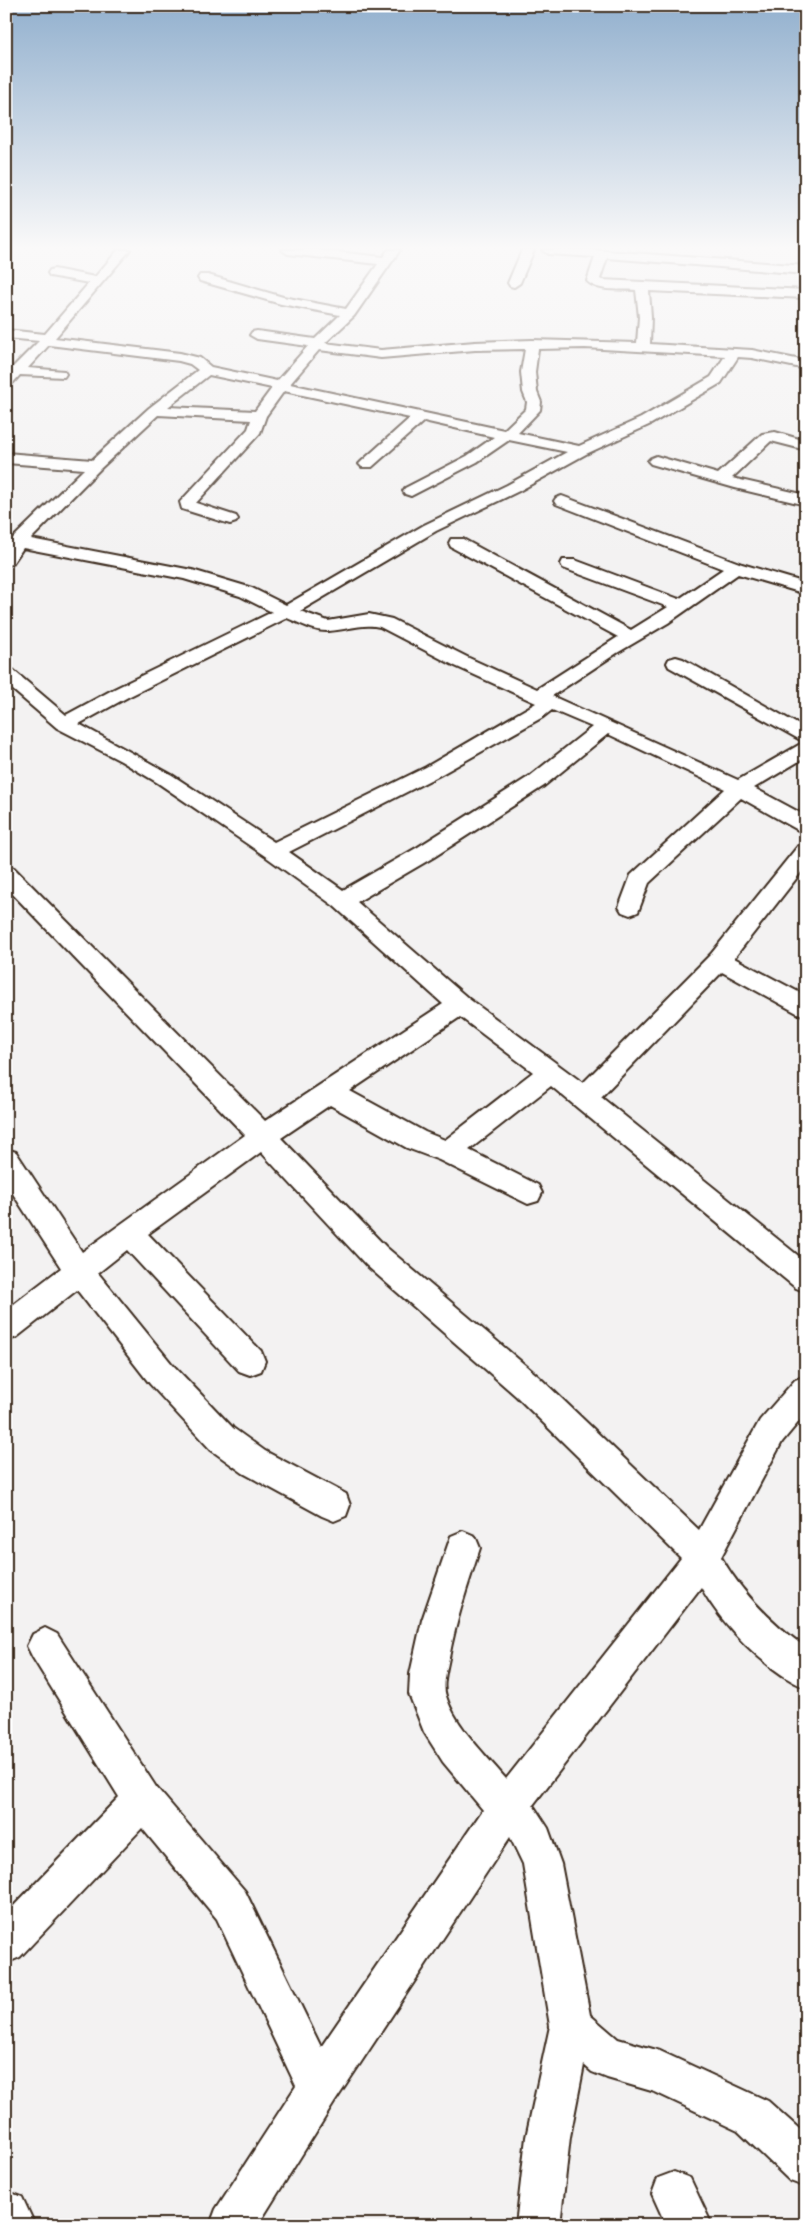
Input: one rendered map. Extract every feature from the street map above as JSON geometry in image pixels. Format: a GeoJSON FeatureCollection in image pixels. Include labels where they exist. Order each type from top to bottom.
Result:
{"type":"FeatureCollection","features":[{"type":"Feature","properties":{"kind":"street"},"geometry":{"type":"LineString","coordinates":[[6,382],[34,354]]}},
{"type":"Feature","properties":{"kind":"street"},"geometry":{"type":"LineString","coordinates":[[165,354],[194,361],[206,370],[581,451]]}},
{"type":"Feature","properties":{"kind":"street"},"geometry":{"type":"LineString","coordinates":[[230,519],[195,509],[188,506],[188,502],[255,430],[260,416],[280,387],[309,354]]}},
{"type":"Feature","properties":{"kind":"street"},"geometry":{"type":"LineString","coordinates":[[411,492],[472,459],[508,434],[532,410],[534,402],[530,392],[528,372],[531,354]]}},
{"type":"Feature","properties":{"kind":"street"},"geometry":{"type":"LineString","coordinates":[[64,724],[121,693],[286,612],[430,528],[513,488],[581,451],[646,421],[702,390],[716,380],[733,354]]}},
{"type":"Feature","properties":{"kind":"street"},"geometry":{"type":"LineString","coordinates":[[744,354],[771,357],[806,365]]}},
{"type":"Feature","properties":{"kind":"street"},"geometry":{"type":"LineString","coordinates":[[6,560],[19,542],[96,465],[154,411],[206,370]]}},
{"type":"Feature","properties":{"kind":"street"},"geometry":{"type":"LineString","coordinates":[[18,371],[59,374]]}},
{"type":"Feature","properties":{"kind":"street"},"geometry":{"type":"LineString","coordinates":[[154,411],[260,416]]}},
{"type":"Feature","properties":{"kind":"street"},"geometry":{"type":"LineString","coordinates":[[367,464],[421,416]]}},
{"type":"Feature","properties":{"kind":"street"},"geometry":{"type":"LineString","coordinates":[[721,479],[767,437],[775,436],[806,446]]}},
{"type":"Feature","properties":{"kind":"street"},"geometry":{"type":"LineString","coordinates":[[6,458],[96,465]]}},
{"type":"Feature","properties":{"kind":"street"},"geometry":{"type":"LineString","coordinates":[[656,461],[806,500]]}},
{"type":"Feature","properties":{"kind":"street"},"geometry":{"type":"LineString","coordinates":[[562,501],[736,568],[806,589]]}},
{"type":"Feature","properties":{"kind":"street"},"geometry":{"type":"LineString","coordinates":[[19,542],[186,574],[246,592],[286,612],[328,626],[369,619],[386,622],[462,662],[739,788],[806,825]]}},
{"type":"Feature","properties":{"kind":"street"},"geometry":{"type":"LineString","coordinates":[[457,543],[630,637]]}},
{"type":"Feature","properties":{"kind":"street"},"geometry":{"type":"LineString","coordinates":[[569,564],[680,605]]}},
{"type":"Feature","properties":{"kind":"street"},"geometry":{"type":"LineString","coordinates":[[273,851],[434,771],[536,713],[544,700],[630,637],[662,619],[736,568]]}},
{"type":"Feature","properties":{"kind":"street"},"geometry":{"type":"LineString","coordinates":[[676,663],[806,737]]}},
{"type":"Feature","properties":{"kind":"street"},"geometry":{"type":"LineString","coordinates":[[6,674],[64,724],[128,757],[165,779],[273,851],[342,901],[460,1004],[551,1072],[806,1280]]}},
{"type":"Feature","properties":{"kind":"street"},"geometry":{"type":"LineString","coordinates":[[342,901],[426,852],[529,786],[606,726]]}},
{"type":"Feature","properties":{"kind":"street"},"geometry":{"type":"LineString","coordinates":[[630,907],[639,880],[739,788],[806,748]]}},
{"type":"Feature","properties":{"kind":"street"},"geometry":{"type":"LineString","coordinates":[[583,1099],[719,960],[806,851]]}},
{"type":"Feature","properties":{"kind":"street"},"geometry":{"type":"LineString","coordinates":[[6,873],[263,1136],[376,1256],[527,1386],[703,1557],[722,1592],[766,1640],[806,1670]]}},
{"type":"Feature","properties":{"kind":"street"},"geometry":{"type":"LineString","coordinates":[[719,960],[806,1007]]}},
{"type":"Feature","properties":{"kind":"street"},"geometry":{"type":"LineString","coordinates":[[6,1328],[78,1270],[263,1136],[460,1004]]}},
{"type":"Feature","properties":{"kind":"street"},"geometry":{"type":"LineString","coordinates":[[448,1152],[551,1072]]}},
{"type":"Feature","properties":{"kind":"street"},"geometry":{"type":"LineString","coordinates":[[328,1092],[416,1140],[448,1152],[528,1192]]}},
{"type":"Feature","properties":{"kind":"street"},"geometry":{"type":"LineString","coordinates":[[6,1160],[78,1270],[161,1374],[222,1439],[254,1462],[334,1505]]}},
{"type":"Feature","properties":{"kind":"street"},"geometry":{"type":"LineString","coordinates":[[129,1232],[250,1361]]}},
{"type":"Feature","properties":{"kind":"street"},"geometry":{"type":"LineString","coordinates":[[232,2225],[319,2088],[507,1808],[703,1557],[771,1431],[806,1390]]}},
{"type":"Feature","properties":{"kind":"street"},"geometry":{"type":"LineString","coordinates":[[464,1548],[439,1620],[428,1674],[428,1694],[437,1719],[456,1749],[507,1808],[522,1820],[534,1842],[542,1864],[570,2026],[548,2137],[538,2225]]}},
{"type":"Feature","properties":{"kind":"street"},"geometry":{"type":"LineString","coordinates":[[45,1646],[143,1800],[231,1905],[319,2088]]}},
{"type":"Feature","properties":{"kind":"street"},"geometry":{"type":"LineString","coordinates":[[6,1944],[143,1800]]}},
{"type":"Feature","properties":{"kind":"street"},"geometry":{"type":"LineString","coordinates":[[570,2026],[607,2057],[660,2072],[753,2116],[806,2165]]}},
{"type":"Feature","properties":{"kind":"street"},"geometry":{"type":"LineString","coordinates":[[6,2213],[13,2225]]}}]}
